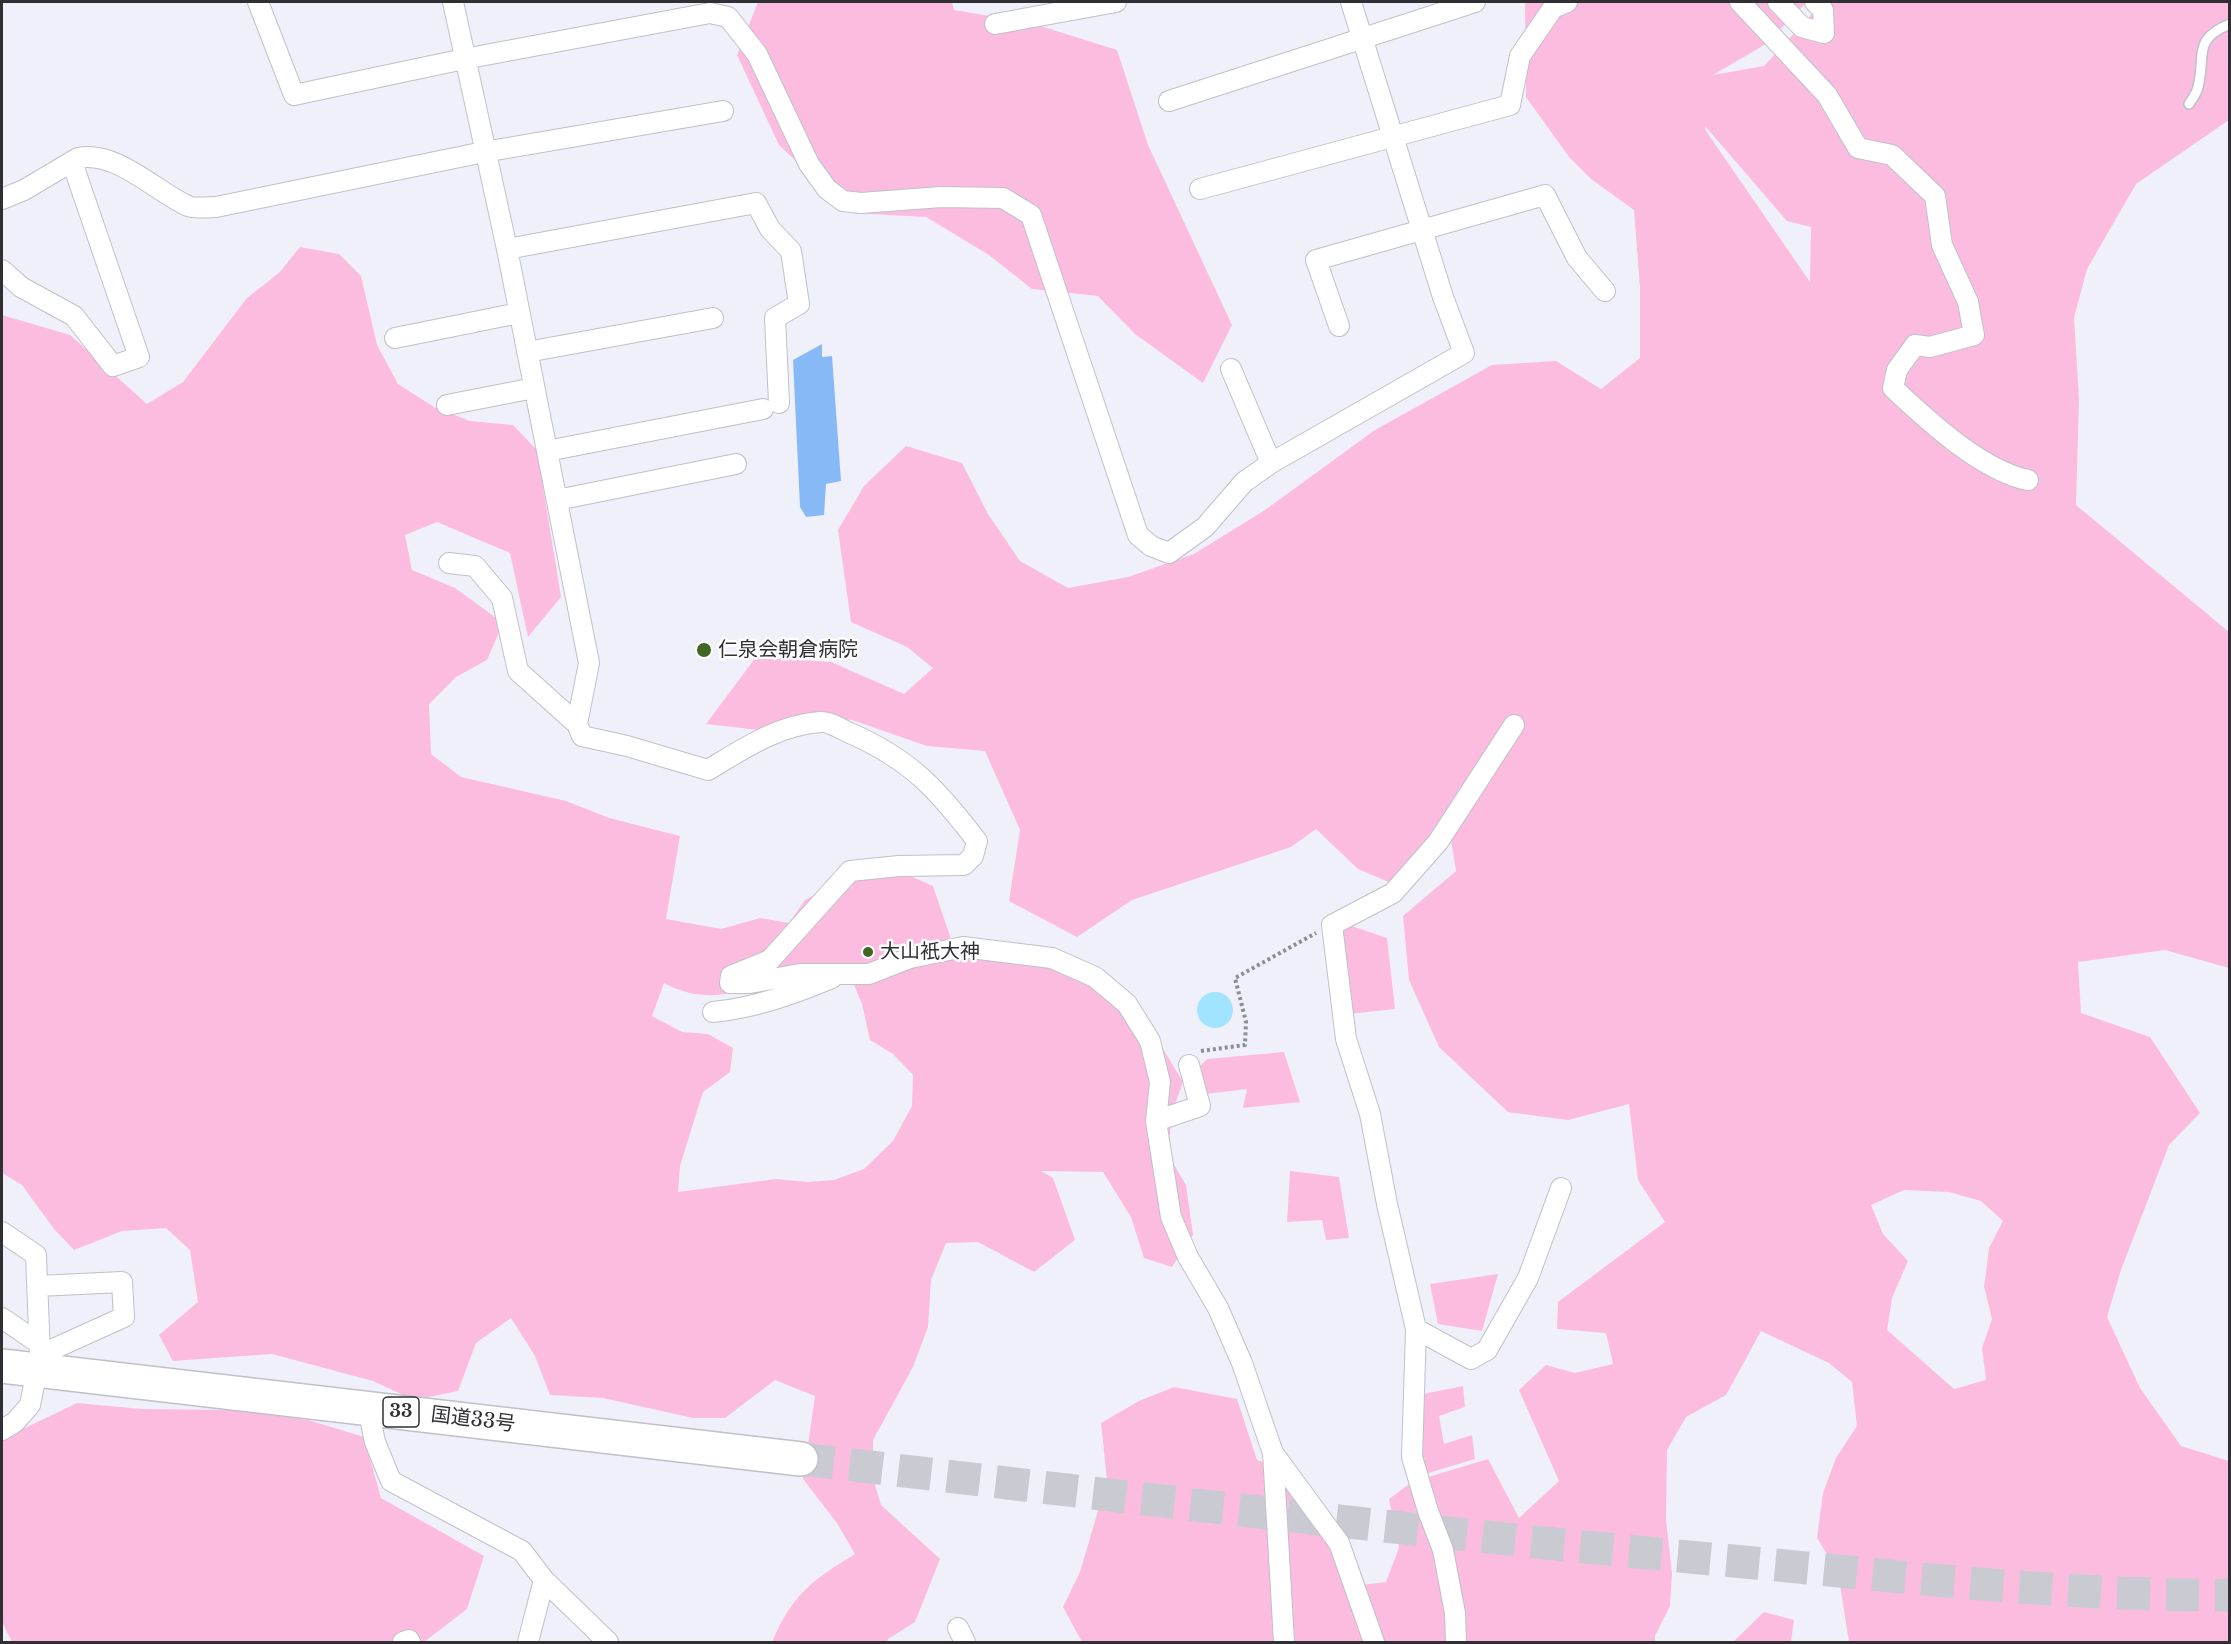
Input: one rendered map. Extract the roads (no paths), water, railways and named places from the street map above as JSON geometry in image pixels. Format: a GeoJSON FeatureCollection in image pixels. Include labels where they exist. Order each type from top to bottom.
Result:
{"type":"FeatureCollection","features":[{"type":"Feature","properties":{"kind":"highway","name":"国道33号"},"geometry":{"type":"LineString","coordinates":[[2,1366],[38,1356],[368,1408],[801,1459]]}},
{"type":"Feature","properties":{"kind":"street"},"geometry":{"type":"LineString","coordinates":[[258,2],[294,95],[464,59],[710,13],[728,17],[756,54],[809,164],[827,189],[843,201],[941,197],[1003,198],[1031,215],[1138,535],[1151,546],[1169,553],[1206,527],[1244,482],[1271,463],[1464,353],[1443,297],[1351,2]]}},
{"type":"Feature","properties":{"kind":"street"},"geometry":{"type":"LineString","coordinates":[[453,2],[507,249],[589,663],[577,724]]}},
{"type":"Feature","properties":{"kind":"street"},"geometry":{"type":"LineString","coordinates":[[995,24],[1116,2]]}},
{"type":"Feature","properties":{"kind":"street"},"geometry":{"type":"LineString","coordinates":[[1168,101],[1475,2]]}},
{"type":"Feature","properties":{"kind":"street"},"geometry":{"type":"LineString","coordinates":[[1200,189],[1509,105],[1520,56],[1552,8],[1567,2]]}},
{"type":"Feature","properties":{"kind":"street"},"geometry":{"type":"LineString","coordinates":[[1740,2],[1827,95],[1858,148],[1892,156],[1935,196],[1942,245],[1968,302],[1974,335],[1930,347],[1915,345],[1896,370],[1893,388],[1936,429],[2009,476],[2028,480]]}},
{"type":"Feature","properties":{"kind":"street"},"geometry":{"type":"LineString","coordinates":[[1778,2],[1802,27],[1824,33],[1823,10],[1815,2]]}},
{"type":"Feature","properties":{"kind":"street"},"geometry":{"type":"LineString","coordinates":[[2,199],[24,190],[72,162],[87,156],[114,164],[191,207],[216,207],[484,152],[723,111]]}},
{"type":"Feature","properties":{"kind":"street"},"geometry":{"type":"LineString","coordinates":[[2,270],[21,287],[74,316],[113,366],[139,357],[72,162]]}},
{"type":"Feature","properties":{"kind":"street"},"geometry":{"type":"LineString","coordinates":[[1339,326],[1316,260],[1545,195],[1577,258],[1605,291]]}},
{"type":"Feature","properties":{"kind":"street"},"geometry":{"type":"LineString","coordinates":[[507,249],[756,203],[770,229],[791,251],[799,304],[775,318],[771,406],[547,451]]}},
{"type":"Feature","properties":{"kind":"street"},"geometry":{"type":"LineString","coordinates":[[395,338],[519,313]]}},
{"type":"Feature","properties":{"kind":"street"},"geometry":{"type":"LineString","coordinates":[[526,352],[713,318]]}},
{"type":"Feature","properties":{"kind":"street"},"geometry":{"type":"LineString","coordinates":[[1231,369],[1271,463]]}},
{"type":"Feature","properties":{"kind":"street"},"geometry":{"type":"LineString","coordinates":[[447,405],[534,388]]}},
{"type":"Feature","properties":{"kind":"street"},"geometry":{"type":"LineString","coordinates":[[557,500],[736,465]]}},
{"type":"Feature","properties":{"kind":"street"},"geometry":{"type":"LineString","coordinates":[[449,563],[475,566],[502,598],[519,671],[577,724],[582,736],[627,746],[708,770],[766,736],[797,725],[824,722],[881,747],[926,780],[950,805],[977,841],[973,856],[964,865],[899,866],[850,871],[771,960],[731,976],[730,983],[750,983],[800,974],[869,974],[910,958],[963,947],[1052,958],[1095,976],[1127,1004],[1150,1041],[1161,1082],[1156,1121],[1171,1217],[1188,1257],[1218,1308],[1242,1363],[1273,1454],[1284,1642]]}},
{"type":"Feature","properties":{"kind":"street"},"geometry":{"type":"LineString","coordinates":[[1456,1642],[1455,1613],[1443,1551],[1412,1458],[1416,1329],[1387,1204],[1370,1114],[1346,1039],[1332,925],[1394,892],[1438,842],[1515,725]]}},
{"type":"Feature","properties":{"kind":"street"},"geometry":{"type":"LineString","coordinates":[[713,1012],[743,1009],[788,996],[843,974]]}},
{"type":"Feature","properties":{"kind":"street"},"geometry":{"type":"LineString","coordinates":[[1156,1121],[1200,1106],[1189,1065]]}},
{"type":"Feature","properties":{"kind":"street"},"geometry":{"type":"LineString","coordinates":[[1416,1329],[1471,1359],[1486,1350],[1528,1278],[1561,1188]]}},
{"type":"Feature","properties":{"kind":"street"},"geometry":{"type":"LineString","coordinates":[[2,1232],[36,1255],[38,1286],[38,1356],[30,1405],[15,1422],[2,1430]]}},
{"type":"Feature","properties":{"kind":"street"},"geometry":{"type":"LineString","coordinates":[[38,1286],[122,1282],[124,1317],[38,1356]]}},
{"type":"Feature","properties":{"kind":"street"},"geometry":{"type":"LineString","coordinates":[[2,1318],[38,1356]]}},
{"type":"Feature","properties":{"kind":"street"},"geometry":{"type":"LineString","coordinates":[[368,1408],[375,1442],[391,1481],[522,1551],[544,1580],[608,1642]]}},
{"type":"Feature","properties":{"kind":"street"},"geometry":{"type":"LineString","coordinates":[[1273,1454],[1339,1543],[1374,1642]]}},
{"type":"Feature","properties":{"kind":"street"},"geometry":{"type":"LineString","coordinates":[[528,1642],[544,1580]]}},
{"type":"Feature","properties":{"kind":"street"},"geometry":{"type":"LineString","coordinates":[[403,1642],[409,1640],[410,1642]]}},
{"type":"Feature","properties":{"kind":"lane"},"geometry":{"type":"LineString","coordinates":[[2189,104],[2198,88],[2201,48],[2213,31],[2229,24]]}},
{"type":"Feature","properties":{"kind":"water"},"geometry":{"type":"Polygon","coordinates":[[[1215,992],[1228,997],[1233,1010],[1228,1023],[1215,1028],[1202,1023],[1197,1010],[1202,997],[1215,992]]]}},
{"type":"Feature","properties":{"kind":"tunnel"},"geometry":{"type":"LineString","coordinates":[[801,1459],[1267,1513],[1919,1579],[2043,1589],[2230,1595]]}},
{"type":"Feature","properties":{"kind":"place","name":"仁泉会朝倉病院"},"geometry":{"type":"Point","coordinates":[704,650]}},
{"type":"Feature","properties":{"kind":"place","name":"大山衹大神"},"geometry":{"type":"Point","coordinates":[868,952]}}]}
